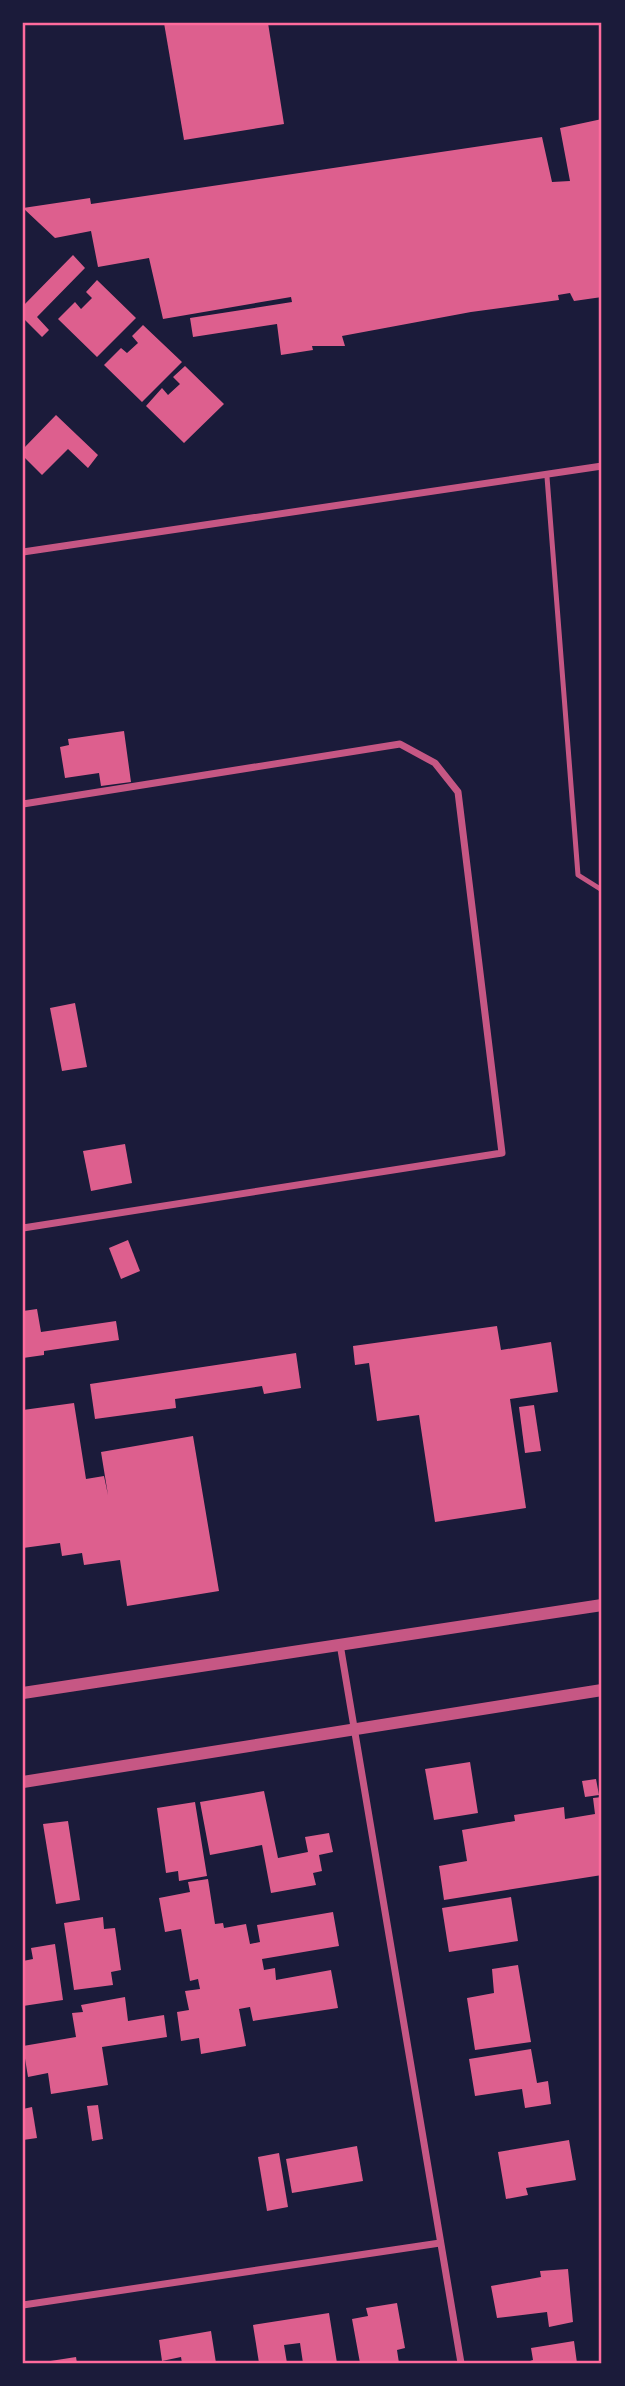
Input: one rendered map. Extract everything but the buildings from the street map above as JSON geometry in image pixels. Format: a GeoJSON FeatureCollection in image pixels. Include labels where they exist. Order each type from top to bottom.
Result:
{"type":"FeatureCollection","features":[{"type":"Feature","properties":{"kind":"street"},"geometry":{"type":"LineString","coordinates":[[23,552],[547,477],[602,466]]}},
{"type":"Feature","properties":{"kind":"street"},"geometry":{"type":"LineString","coordinates":[[23,804],[400,744],[435,762],[458,792],[502,1153],[23,1228]]}},
{"type":"Feature","properties":{"kind":"street"},"geometry":{"type":"LineString","coordinates":[[23,1693],[602,1605]]}},
{"type":"Feature","properties":{"kind":"street"},"geometry":{"type":"LineString","coordinates":[[340,1644],[461,2363]]}},
{"type":"Feature","properties":{"kind":"street"},"geometry":{"type":"LineString","coordinates":[[23,1782],[602,1689]]}},
{"type":"Feature","properties":{"kind":"street"},"geometry":{"type":"LineString","coordinates":[[23,2305],[440,2243]]}},
{"type":"Feature","properties":{"kind":"lane"},"geometry":{"type":"LineString","coordinates":[[547,477],[578,875],[602,890]]}}]}
